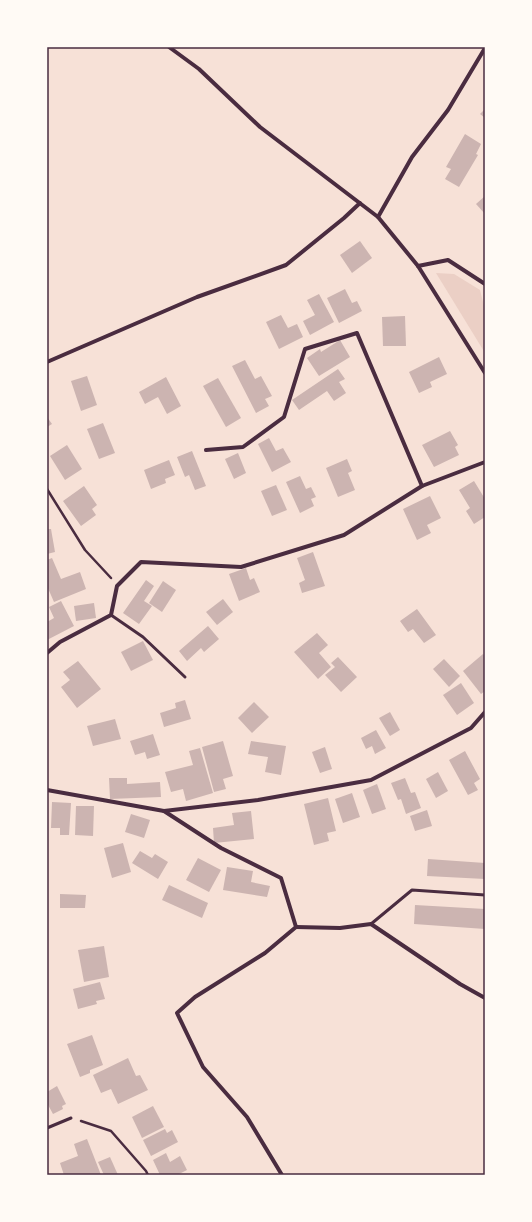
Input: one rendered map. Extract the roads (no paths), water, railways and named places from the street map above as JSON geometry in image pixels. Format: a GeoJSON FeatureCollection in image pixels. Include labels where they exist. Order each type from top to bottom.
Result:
{"type":"FeatureCollection","features":[{"type":"Feature","properties":{"kind":"street"},"geometry":{"type":"LineString","coordinates":[[169,47],[199,69],[260,127],[378,217],[418,266],[485,373]]}},
{"type":"Feature","properties":{"kind":"street"},"geometry":{"type":"LineString","coordinates":[[378,217],[412,157],[448,110],[485,48]]}},
{"type":"Feature","properties":{"kind":"street"},"geometry":{"type":"LineString","coordinates":[[47,362],[197,297],[286,265],[344,218],[360,203]]}},
{"type":"Feature","properties":{"kind":"street"},"geometry":{"type":"LineString","coordinates":[[418,266],[448,260],[485,284]]}},
{"type":"Feature","properties":{"kind":"street"},"geometry":{"type":"LineString","coordinates":[[206,450],[243,447],[284,417],[305,349],[357,333],[422,486]]}},
{"type":"Feature","properties":{"kind":"street"},"geometry":{"type":"LineString","coordinates":[[47,653],[60,642],[111,615],[118,586],[141,562],[241,567],[344,535],[422,486],[485,462]]}},
{"type":"Feature","properties":{"kind":"street"},"geometry":{"type":"LineString","coordinates":[[47,790],[164,811],[258,800],[371,780],[471,728],[485,712]]}},
{"type":"Feature","properties":{"kind":"street"},"geometry":{"type":"LineString","coordinates":[[164,811],[221,848],[281,878],[296,926]]}},
{"type":"Feature","properties":{"kind":"street"},"geometry":{"type":"LineString","coordinates":[[282,1175],[247,1117],[203,1067],[177,1013],[195,997],[265,953],[296,926],[340,928],[371,924],[460,984],[485,998]]}},
{"type":"Feature","properties":{"kind":"lane"},"geometry":{"type":"LineString","coordinates":[[111,615],[143,637],[185,677]]}},
{"type":"Feature","properties":{"kind":"lane"},"geometry":{"type":"LineString","coordinates":[[371,924],[412,890],[485,895]]}},
{"type":"Feature","properties":{"kind":"lane"},"geometry":{"type":"LineString","coordinates":[[47,1128],[71,1118]]}}]}
